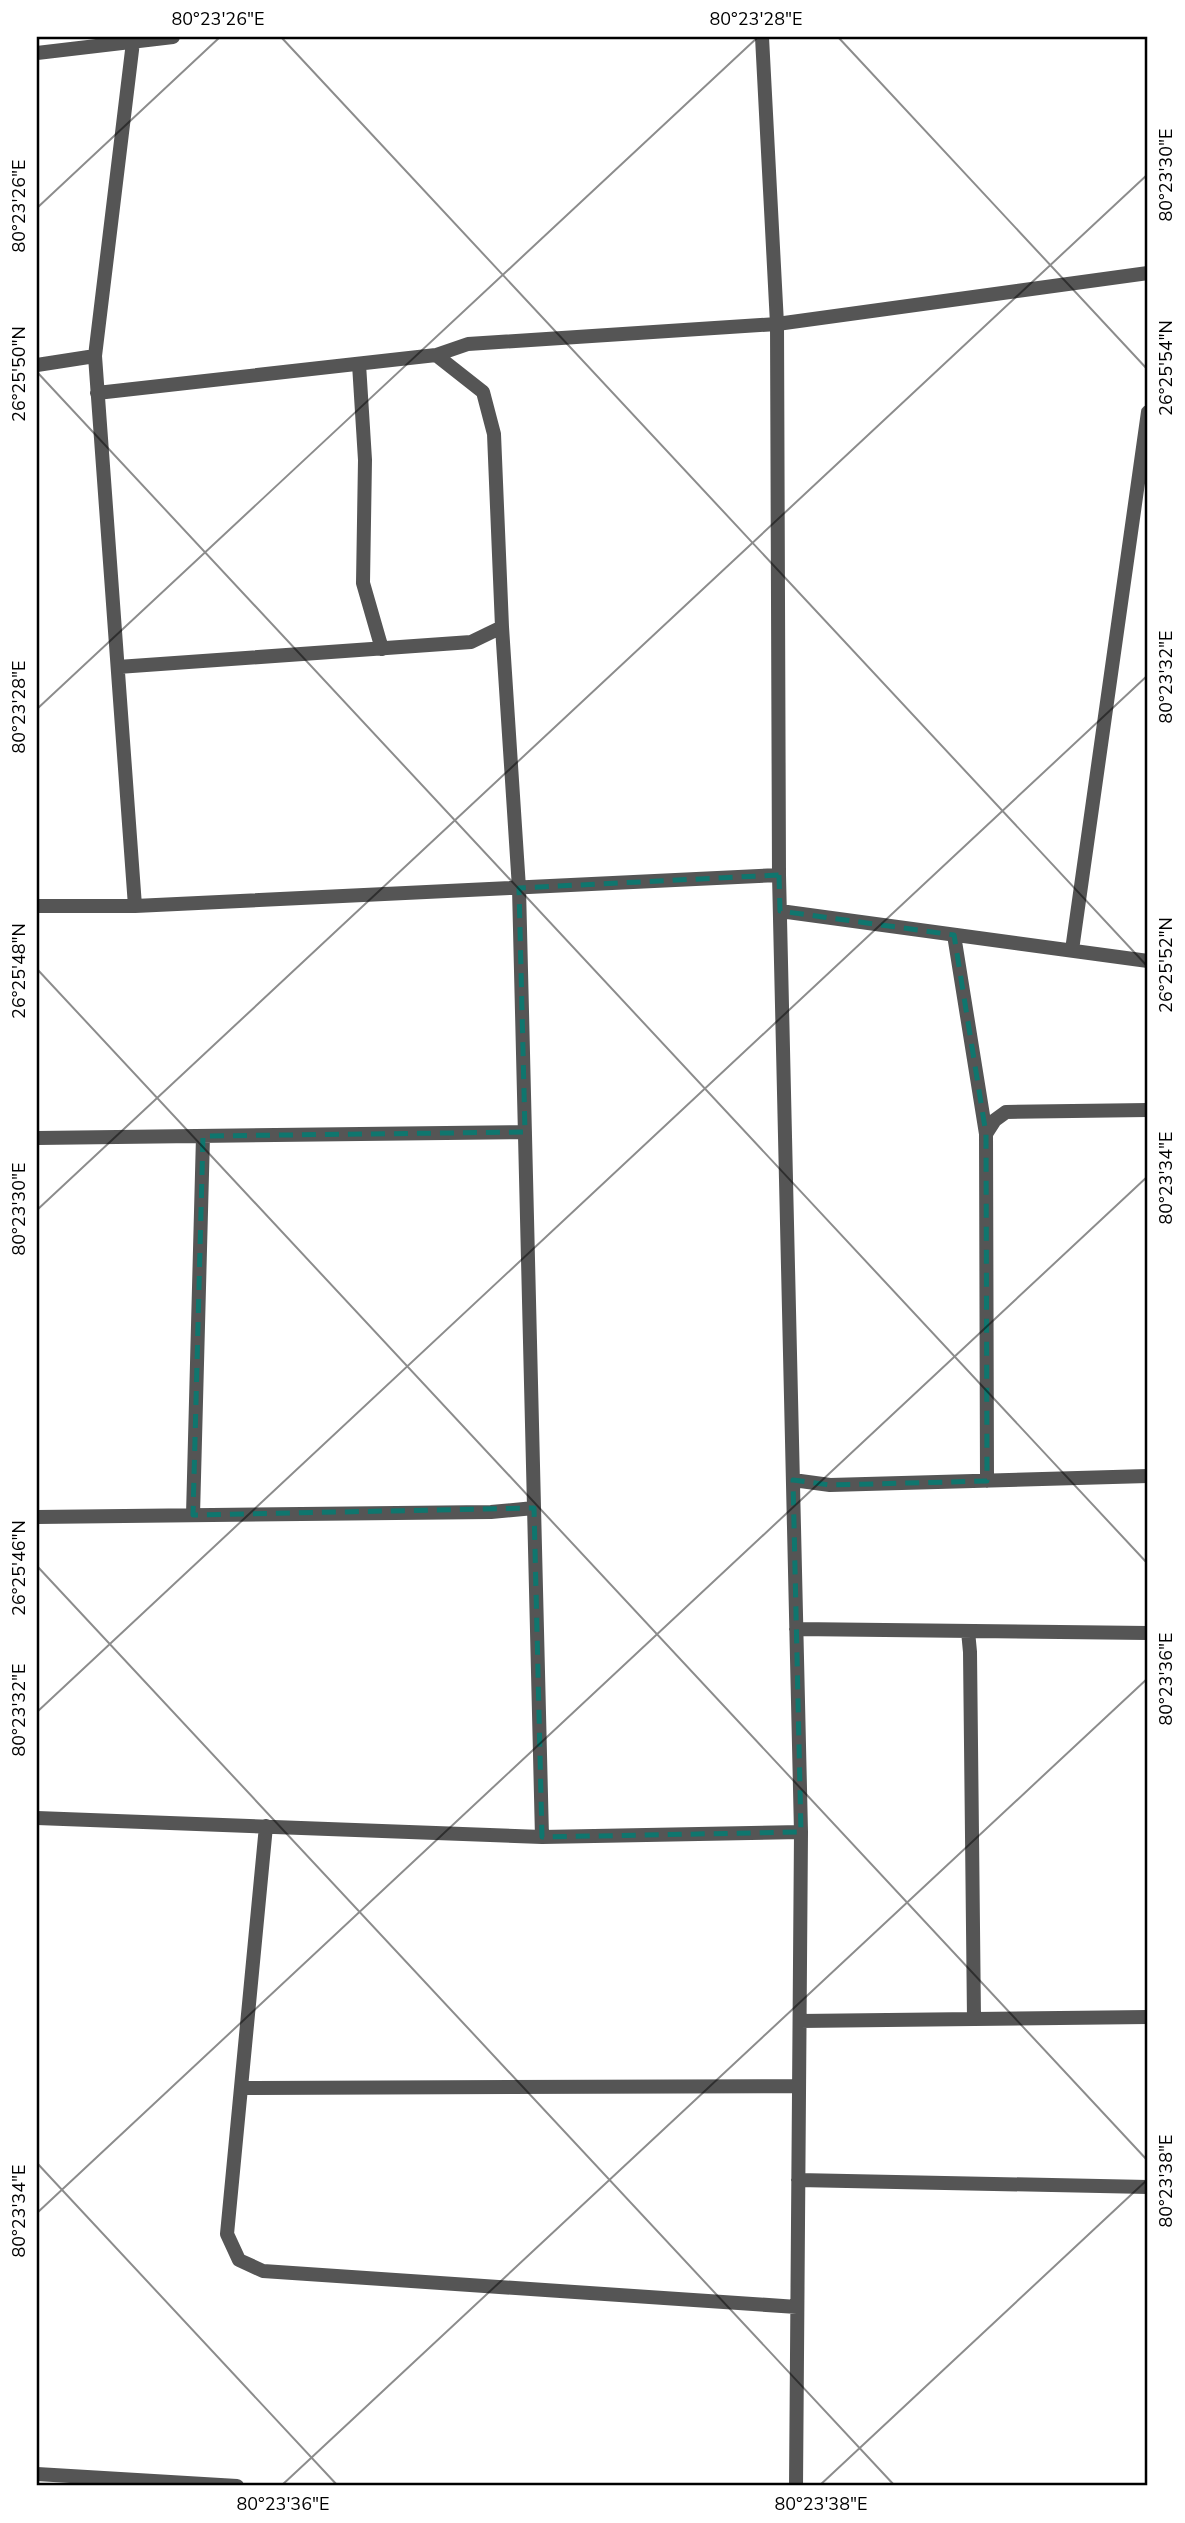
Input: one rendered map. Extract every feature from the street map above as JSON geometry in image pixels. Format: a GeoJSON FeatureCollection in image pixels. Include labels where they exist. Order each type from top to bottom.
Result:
{"type":"FeatureCollection","features":[{"type":"Feature","properties":{"kind":"street"},"geometry":{"type":"LineString","coordinates":[[37,53],[173,37]]}},
{"type":"Feature","properties":{"kind":"street"},"geometry":{"type":"LineString","coordinates":[[762,37],[777,324],[779,876],[801,1832],[796,2486]]}},
{"type":"Feature","properties":{"kind":"street"},"geometry":{"type":"LineString","coordinates":[[133,42],[95,356],[135,906]]}},
{"type":"Feature","properties":{"kind":"street"},"geometry":{"type":"LineString","coordinates":[[97,393],[436,355],[468,344],[777,324],[1148,272]]}},
{"type":"Feature","properties":{"kind":"street"},"geometry":{"type":"LineString","coordinates":[[436,355],[483,392],[494,434],[502,627],[519,888],[542,1837]]}},
{"type":"Feature","properties":{"kind":"street"},"geometry":{"type":"LineString","coordinates":[[37,365],[95,356]]}},
{"type":"Feature","properties":{"kind":"street"},"geometry":{"type":"LineString","coordinates":[[359,364],[365,460],[363,583],[382,649]]}},
{"type":"Feature","properties":{"kind":"street"},"geometry":{"type":"LineString","coordinates":[[1072,950],[1148,412]]}},
{"type":"Feature","properties":{"kind":"street"},"geometry":{"type":"LineString","coordinates":[[118,667],[471,642],[502,627]]}},
{"type":"Feature","properties":{"kind":"street"},"geometry":{"type":"LineString","coordinates":[[37,906],[135,906],[779,876]]}},
{"type":"Feature","properties":{"kind":"street"},"geometry":{"type":"LineString","coordinates":[[780,911],[1148,961]]}},
{"type":"Feature","properties":{"kind":"street"},"geometry":{"type":"LineString","coordinates":[[954,935],[986,1134],[987,1481]]}},
{"type":"Feature","properties":{"kind":"street"},"geometry":{"type":"LineString","coordinates":[[986,1134],[995,1120],[1006,1112],[1148,1110]]}},
{"type":"Feature","properties":{"kind":"street"},"geometry":{"type":"LineString","coordinates":[[37,1138],[525,1132]]}},
{"type":"Feature","properties":{"kind":"street"},"geometry":{"type":"LineString","coordinates":[[193,1515],[203,1136]]}},
{"type":"Feature","properties":{"kind":"street"},"geometry":{"type":"LineString","coordinates":[[793,1480],[830,1485],[1148,1476]]}},
{"type":"Feature","properties":{"kind":"street"},"geometry":{"type":"LineString","coordinates":[[37,1517],[491,1512],[534,1508]]}},
{"type":"Feature","properties":{"kind":"street"},"geometry":{"type":"LineString","coordinates":[[796,1629],[1148,1633]]}},
{"type":"Feature","properties":{"kind":"street"},"geometry":{"type":"LineString","coordinates":[[968,1631],[974,2019]]}},
{"type":"Feature","properties":{"kind":"street"},"geometry":{"type":"LineString","coordinates":[[37,1818],[542,1837],[801,1832]]}},
{"type":"Feature","properties":{"kind":"street"},"geometry":{"type":"LineString","coordinates":[[266,1826],[227,2234],[239,2260],[263,2271],[797,2307]]}},
{"type":"Feature","properties":{"kind":"street"},"geometry":{"type":"LineString","coordinates":[[800,2021],[1148,2017]]}},
{"type":"Feature","properties":{"kind":"street"},"geometry":{"type":"LineString","coordinates":[[241,2088],[799,2086]]}},
{"type":"Feature","properties":{"kind":"street"},"geometry":{"type":"LineString","coordinates":[[798,2180],[1148,2187]]}},
{"type":"Feature","properties":{"kind":"street"},"geometry":{"type":"LineString","coordinates":[[37,2474],[237,2486]]}},
{"type":"Feature","properties":{"kind":"highlighted area"},"geometry":{"type":"Polygon","coordinates":[[[779,875],[780,911],[954,935],[986,1134],[987,1481],[830,1485],[793,1480],[801,1832],[542,1837],[534,1508],[193,1515],[203,1136],[525,1132],[519,888],[779,875]]]}}]}
